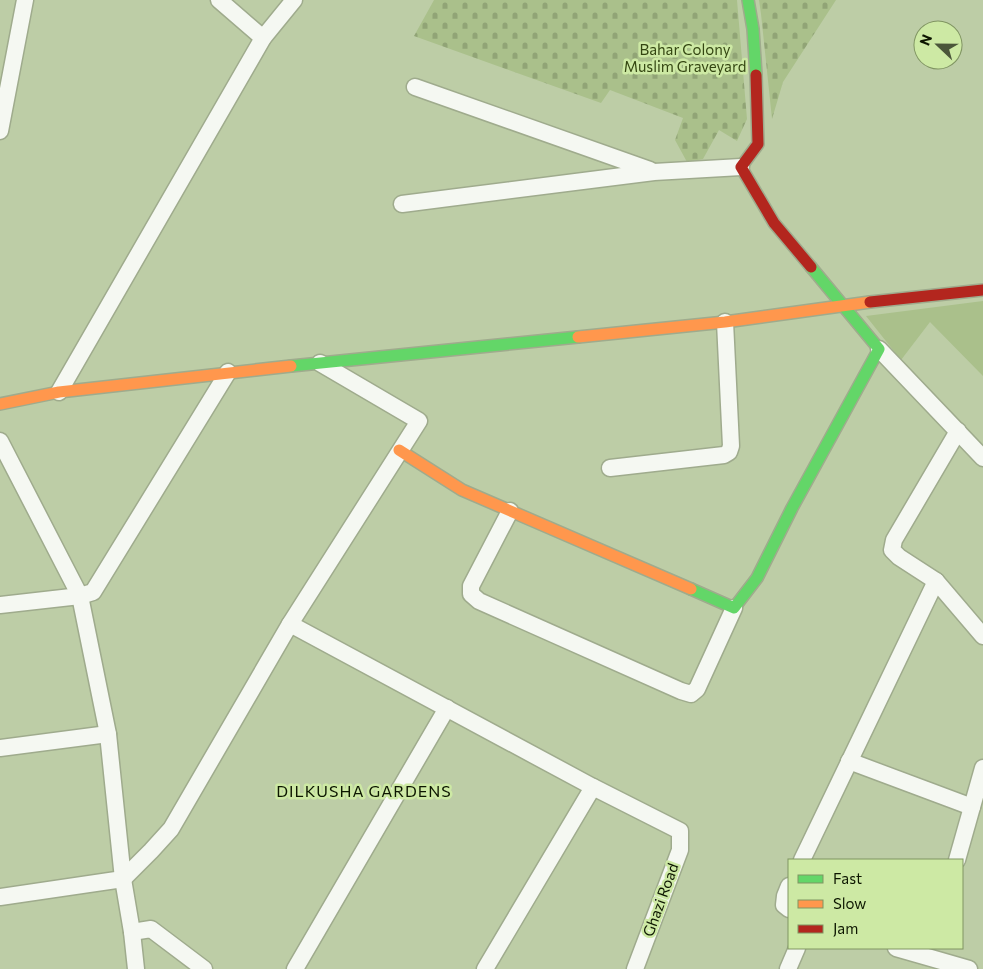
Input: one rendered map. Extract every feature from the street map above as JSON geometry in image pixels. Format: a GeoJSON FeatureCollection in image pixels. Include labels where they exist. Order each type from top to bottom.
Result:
{"type":"FeatureCollection","features":[{"type":"Feature","properties":{"kind":"street"},"geometry":{"type":"LineString","coordinates":[[0,131],[25,0]]}},
{"type":"Feature","properties":{"kind":"street"},"geometry":{"type":"LineString","coordinates":[[219,0],[263,38]]}},
{"type":"Feature","properties":{"kind":"street"},"geometry":{"type":"LineString","coordinates":[[59,392],[263,38],[294,0]]}},
{"type":"Feature","properties":{"kind":"street"},"geometry":{"type":"LineString","coordinates":[[741,167],[758,144],[757,83],[753,29],[748,0]]}},
{"type":"Feature","properties":{"kind":"street"},"geometry":{"type":"LineString","coordinates":[[415,87],[654,172]]}},
{"type":"Feature","properties":{"kind":"street"},"geometry":{"type":"LineString","coordinates":[[402,204],[654,172],[741,167]]}},
{"type":"Feature","properties":{"kind":"street"},"geometry":{"type":"LineString","coordinates":[[741,167],[774,224],[879,348],[983,458]]}},
{"type":"Feature","properties":{"kind":"street"},"geometry":{"type":"LineString","coordinates":[[0,404],[59,392],[228,372],[725,322],[843,305],[983,290]]}},
{"type":"Feature","properties":{"kind":"street"},"geometry":{"type":"LineString","coordinates":[[610,468],[724,455],[729,452],[731,446],[725,322]]}},
{"type":"Feature","properties":{"kind":"street"},"geometry":{"type":"LineString","coordinates":[[510,511],[471,586],[470,594],[479,601],[691,694],[697,689],[734,608],[757,578],[792,508],[879,348]]}},
{"type":"Feature","properties":{"kind":"street"},"geometry":{"type":"LineString","coordinates":[[0,897],[123,879],[171,829],[290,624],[418,420],[320,363]]}},
{"type":"Feature","properties":{"kind":"street"},"geometry":{"type":"LineString","coordinates":[[0,605],[80,596],[93,592],[228,372]]}},
{"type":"Feature","properties":{"kind":"street"},"geometry":{"type":"LineString","coordinates":[[958,431],[894,540],[892,550],[899,557],[936,582],[983,636]]}},
{"type":"Feature","properties":{"kind":"street"},"geometry":{"type":"LineString","coordinates":[[0,441],[80,596],[108,734],[123,879],[136,969]]}},
{"type":"Feature","properties":{"kind":"street"},"geometry":{"type":"LineString","coordinates":[[399,450],[462,490],[734,608]]}},
{"type":"Feature","properties":{"kind":"street"},"geometry":{"type":"LineString","coordinates":[[802,859],[936,582]]}},
{"type":"Feature","properties":{"kind":"street"},"geometry":{"type":"LineString","coordinates":[[290,624],[593,787],[485,969]]}},
{"type":"Feature","properties":{"kind":"street"},"geometry":{"type":"LineString","coordinates":[[296,969],[447,708]]}},
{"type":"Feature","properties":{"kind":"street"},"geometry":{"type":"LineString","coordinates":[[0,748],[108,734]]}},
{"type":"Feature","properties":{"kind":"street"},"geometry":{"type":"LineString","coordinates":[[849,761],[972,807]]}},
{"type":"Feature","properties":{"kind":"street"},"geometry":{"type":"LineString","coordinates":[[957,859],[983,768]]}},
{"type":"Feature","properties":{"kind":"street","name":"Ghazi Road"},"geometry":{"type":"LineString","coordinates":[[593,787],[680,830],[680,850],[635,969]]}},
{"type":"Feature","properties":{"kind":"street"},"geometry":{"type":"LineString","coordinates":[[788,888],[784,905],[788,908]]}},
{"type":"Feature","properties":{"kind":"street"},"geometry":{"type":"LineString","coordinates":[[132,932],[151,929],[204,969]]}},
{"type":"Feature","properties":{"kind":"street"},"geometry":{"type":"LineString","coordinates":[[788,969],[797,949]]}},
{"type":"Feature","properties":{"kind":"street"},"geometry":{"type":"LineString","coordinates":[[903,949],[931,953],[951,967],[969,969]]}},
{"type":"Feature","properties":{"kind":"green space","name":"Bahar Colony Muslim Graveyard"},"geometry":{"type":"Polygon","coordinates":[[[434,0],[737,0],[747,119],[737,141],[719,130],[703,159],[687,162],[675,140],[683,118],[610,90],[601,103],[414,36],[434,0]]]}},
{"type":"Feature","properties":{"kind":"green space"},"geometry":{"type":"Polygon","coordinates":[[[759,0],[836,0],[783,82],[772,119],[761,14],[759,0]]]}},
{"type":"Feature","properties":{"kind":"green space"},"geometry":{"type":"Polygon","coordinates":[[[983,301],[983,376],[930,322],[901,360],[866,316],[983,301]]]}},
{"type":"Feature","properties":{"kind":"traffic: fast"},"geometry":{"type":"LineString","coordinates":[[748,0],[753,29],[756,75]]}},
{"type":"Feature","properties":{"kind":"traffic: fast"},"geometry":{"type":"LineString","coordinates":[[691,589],[734,608],[757,578],[792,508],[879,349],[811,267]]}},
{"type":"Feature","properties":{"kind":"traffic: fast"},"geometry":{"type":"LineString","coordinates":[[291,366],[578,337]]}},
{"type":"Feature","properties":{"kind":"traffic: slow"},"geometry":{"type":"LineString","coordinates":[[578,337],[725,322],[870,302]]}},
{"type":"Feature","properties":{"kind":"traffic: slow"},"geometry":{"type":"LineString","coordinates":[[0,404],[59,392],[291,366]]}},
{"type":"Feature","properties":{"kind":"traffic: slow"},"geometry":{"type":"LineString","coordinates":[[399,450],[462,490],[691,589]]}},
{"type":"Feature","properties":{"kind":"traffic: jam"},"geometry":{"type":"LineString","coordinates":[[756,75],[758,144],[741,167],[774,223],[811,267]]}},
{"type":"Feature","properties":{"kind":"traffic: jam"},"geometry":{"type":"LineString","coordinates":[[870,302],[983,290]]}},
{"type":"Feature","properties":{"kind":"district","name":"DILKUSHA GARDENS"},"geometry":{"type":"Point","coordinates":[364,791]}}]}
